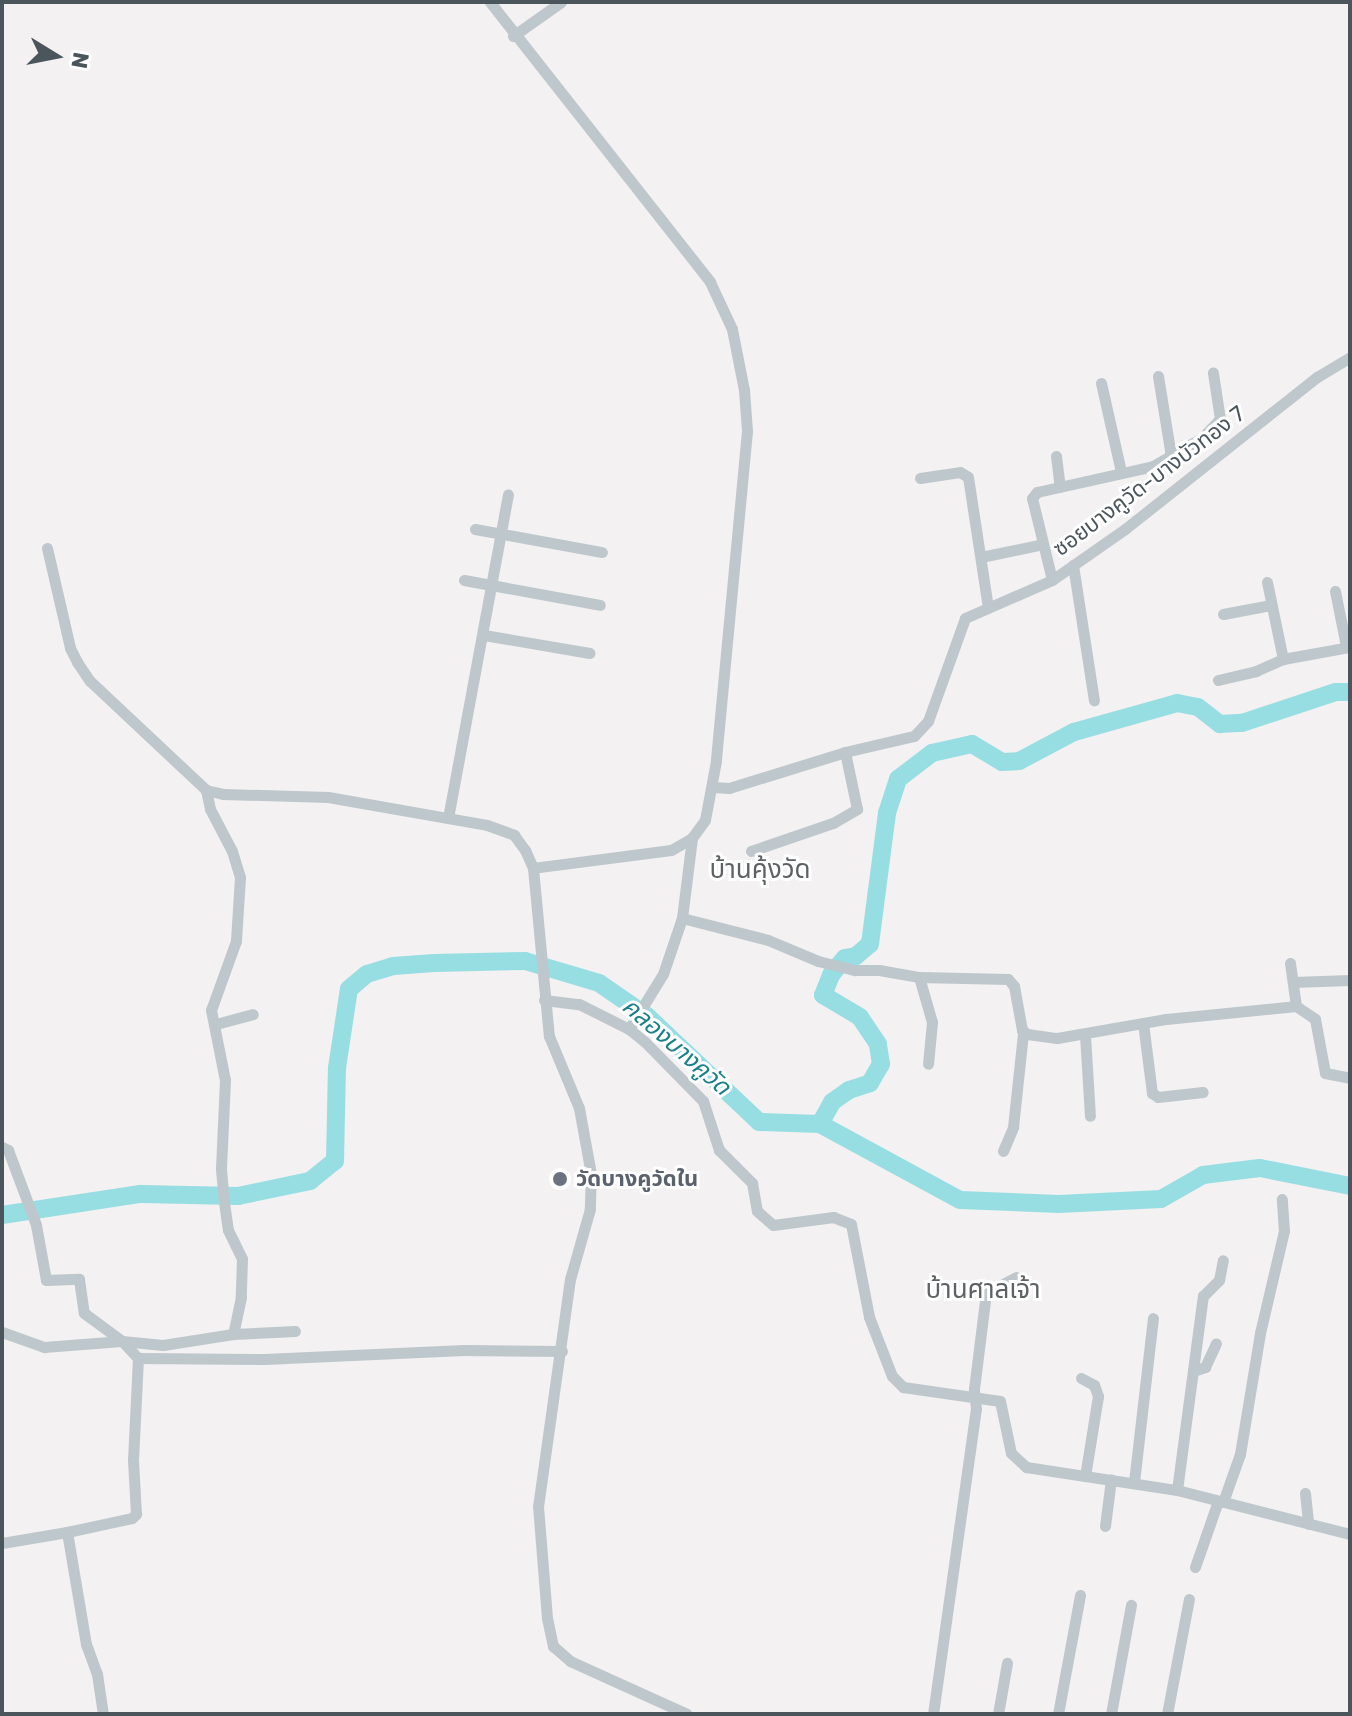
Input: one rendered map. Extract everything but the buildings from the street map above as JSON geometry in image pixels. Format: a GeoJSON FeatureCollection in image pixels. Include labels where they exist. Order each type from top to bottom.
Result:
{"type":"FeatureCollection","features":[{"type":"Feature","properties":{"kind":"street"},"geometry":{"type":"LineString","coordinates":[[490,2],[513,36],[691,257],[722,303],[732,329],[744,390],[747,466],[709,810],[692,838],[682,918],[657,982],[631,1026]]}},
{"type":"Feature","properties":{"kind":"street"},"geometry":{"type":"LineString","coordinates":[[513,36],[561,2]]}},
{"type":"Feature","properties":{"kind":"street","name":"ซอยบางคูวัด-บางบัวทอง 7"},"geometry":{"type":"LineString","coordinates":[[712,787],[729,788],[845,752],[914,736],[928,721],[965,618],[1052,580],[1125,529],[1317,377],[1350,357]]}},
{"type":"Feature","properties":{"kind":"street"},"geometry":{"type":"LineString","coordinates":[[1052,580],[1032,498],[1037,492],[1153,466],[1203,437],[1220,419],[1213,373]]}},
{"type":"Feature","properties":{"kind":"street"},"geometry":{"type":"LineString","coordinates":[[1158,376],[1171,456]]}},
{"type":"Feature","properties":{"kind":"street"},"geometry":{"type":"LineString","coordinates":[[1101,383],[1121,472]]}},
{"type":"Feature","properties":{"kind":"street"},"geometry":{"type":"LineString","coordinates":[[1203,437],[1218,455]]}},
{"type":"Feature","properties":{"kind":"street"},"geometry":{"type":"LineString","coordinates":[[1056,456],[1060,487]]}},
{"type":"Feature","properties":{"kind":"street"},"geometry":{"type":"LineString","coordinates":[[920,478],[965,472],[988,607]]}},
{"type":"Feature","properties":{"kind":"street"},"geometry":{"type":"LineString","coordinates":[[448,818],[508,495]]}},
{"type":"Feature","properties":{"kind":"street"},"geometry":{"type":"LineString","coordinates":[[475,529],[602,552]]}},
{"type":"Feature","properties":{"kind":"street"},"geometry":{"type":"LineString","coordinates":[[981,557],[1043,544]]}},
{"type":"Feature","properties":{"kind":"street"},"geometry":{"type":"LineString","coordinates":[[47,548],[70,648],[77,662],[90,681],[206,790],[234,795],[310,795],[505,829],[520,841],[533,868],[542,946],[544,1000],[557,1060],[586,1129],[591,1174],[590,1209],[570,1279],[538,1506],[547,1618],[553,1646],[583,1668],[687,1714]]}},
{"type":"Feature","properties":{"kind":"street"},"geometry":{"type":"LineString","coordinates":[[1073,565],[1094,700]]}},
{"type":"Feature","properties":{"kind":"street"},"geometry":{"type":"LineString","coordinates":[[464,580],[600,605]]}},
{"type":"Feature","properties":{"kind":"street"},"geometry":{"type":"LineString","coordinates":[[1267,582],[1283,659]]}},
{"type":"Feature","properties":{"kind":"street"},"geometry":{"type":"LineString","coordinates":[[1218,680],[1256,671],[1283,659],[1348,647],[1335,591]]}},
{"type":"Feature","properties":{"kind":"street"},"geometry":{"type":"LineString","coordinates":[[1223,614],[1271,605]]}},
{"type":"Feature","properties":{"kind":"street"},"geometry":{"type":"LineString","coordinates":[[484,635],[589,653]]}},
{"type":"Feature","properties":{"kind":"street"},"geometry":{"type":"LineString","coordinates":[[751,851],[833,823],[857,809],[845,752]]}},
{"type":"Feature","properties":{"kind":"street"},"geometry":{"type":"LineString","coordinates":[[206,790],[210,809],[232,851],[240,877],[236,941],[211,1010],[225,1080],[224,1202],[228,1230],[242,1259],[241,1297],[233,1334]]}},
{"type":"Feature","properties":{"kind":"street"},"geometry":{"type":"LineString","coordinates":[[533,868],[656,853],[692,838]]}},
{"type":"Feature","properties":{"kind":"street"},"geometry":{"type":"LineString","coordinates":[[682,918],[768,940],[818,961],[849,968],[919,977],[1008,979],[1014,986],[1023,1033],[1013,1127],[1003,1151]]}},
{"type":"Feature","properties":{"kind":"street"},"geometry":{"type":"LineString","coordinates":[[1290,963],[1296,1006]]}},
{"type":"Feature","properties":{"kind":"street"},"geometry":{"type":"LineString","coordinates":[[919,977],[932,1022],[928,1064]]}},
{"type":"Feature","properties":{"kind":"street"},"geometry":{"type":"LineString","coordinates":[[1293,982],[1350,980]]}},
{"type":"Feature","properties":{"kind":"street"},"geometry":{"type":"LineString","coordinates":[[544,1000],[579,1004],[631,1026],[703,1101],[719,1150],[752,1183],[757,1211],[773,1225],[833,1217],[851,1224],[869,1317],[892,1376],[903,1387],[976,1395],[1000,1401],[1007,1443],[1016,1461],[1035,1470],[1177,1490],[1350,1534]]}},
{"type":"Feature","properties":{"kind":"street"},"geometry":{"type":"LineString","coordinates":[[1023,1033],[1057,1038],[1143,1023],[1296,1006],[1315,1019],[1325,1073],[1350,1078]]}},
{"type":"Feature","properties":{"kind":"street"},"geometry":{"type":"LineString","coordinates":[[216,1024],[253,1014]]}},
{"type":"Feature","properties":{"kind":"street"},"geometry":{"type":"LineString","coordinates":[[1143,1023],[1152,1093],[1158,1097],[1203,1092]]}},
{"type":"Feature","properties":{"kind":"street"},"geometry":{"type":"LineString","coordinates":[[1085,1035],[1090,1116]]}},
{"type":"Feature","properties":{"kind":"street"},"geometry":{"type":"LineString","coordinates":[[2,1147],[8,1150],[36,1225],[46,1280],[79,1279],[84,1313],[122,1341],[138,1358],[133,1460],[136,1514],[132,1518],[2,1543]]}},
{"type":"Feature","properties":{"kind":"street"},"geometry":{"type":"LineString","coordinates":[[1195,1567],[1240,1454],[1260,1333],[1284,1231],[1282,1199]]}},
{"type":"Feature","properties":{"kind":"street"},"geometry":{"type":"LineString","coordinates":[[1177,1490],[1203,1296],[1219,1280],[1223,1260]]}},
{"type":"Feature","properties":{"kind":"street"},"geometry":{"type":"LineString","coordinates":[[933,1714],[976,1395],[986,1293],[1016,1277]]}},
{"type":"Feature","properties":{"kind":"street"},"geometry":{"type":"LineString","coordinates":[[1134,1482],[1153,1318]]}},
{"type":"Feature","properties":{"kind":"street"},"geometry":{"type":"LineString","coordinates":[[2,1332],[44,1347],[122,1341],[163,1345],[233,1334],[295,1331]]}},
{"type":"Feature","properties":{"kind":"street"},"geometry":{"type":"LineString","coordinates":[[1193,1371],[1205,1367],[1216,1343]]}},
{"type":"Feature","properties":{"kind":"street"},"geometry":{"type":"LineString","coordinates":[[138,1358],[264,1359],[464,1350],[562,1351]]}},
{"type":"Feature","properties":{"kind":"street"},"geometry":{"type":"LineString","coordinates":[[1081,1378],[1094,1385],[1098,1396],[1085,1476]]}},
{"type":"Feature","properties":{"kind":"street"},"geometry":{"type":"LineString","coordinates":[[1105,1526],[1111,1479]]}},
{"type":"Feature","properties":{"kind":"street"},"geometry":{"type":"LineString","coordinates":[[1305,1493],[1308,1524]]}},
{"type":"Feature","properties":{"kind":"street"},"geometry":{"type":"LineString","coordinates":[[67,1532],[86,1644],[97,1674],[103,1714]]}},
{"type":"Feature","properties":{"kind":"street"},"geometry":{"type":"LineString","coordinates":[[1058,1714],[1080,1595]]}},
{"type":"Feature","properties":{"kind":"street"},"geometry":{"type":"LineString","coordinates":[[1167,1714],[1189,1599]]}},
{"type":"Feature","properties":{"kind":"street"},"geometry":{"type":"LineString","coordinates":[[1111,1714],[1131,1605]]}},
{"type":"Feature","properties":{"kind":"street"},"geometry":{"type":"LineString","coordinates":[[998,1714],[1007,1663]]}},
{"type":"Feature","properties":{"kind":"waterway"},"geometry":{"type":"LineString","coordinates":[[820,1124],[832,1102],[849,1090],[870,1083],[881,1064],[878,1044],[860,1017],[823,995],[831,975],[845,958],[856,956],[870,944],[887,813],[898,779],[932,753],[972,744],[1002,762],[1019,761],[1074,732],[1177,703],[1198,707],[1220,724],[1242,723],[1336,692],[1350,692]]}},
{"type":"Feature","properties":{"kind":"waterway","name":"คลองบางคูวัด"},"geometry":{"type":"LineString","coordinates":[[2,1215],[140,1194],[238,1196],[310,1181],[335,1161],[337,1068],[349,989],[367,974],[393,966],[525,961],[599,983],[647,1016],[759,1122],[820,1124],[960,1200],[1059,1204],[1161,1199],[1203,1175],[1260,1168],[1350,1186]]}},
{"type":"Feature","properties":{"kind":"place","name":"วัดบางคูวัดใน"},"geometry":{"type":"Point","coordinates":[560,1179]}},
{"type":"Feature","properties":{"kind":"district","name":"บ้านคุ้งวัด"},"geometry":{"type":"Point","coordinates":[760,870]}},
{"type":"Feature","properties":{"kind":"district","name":"บ้านศาลเจ้า"},"geometry":{"type":"Point","coordinates":[983,1290]}}]}
